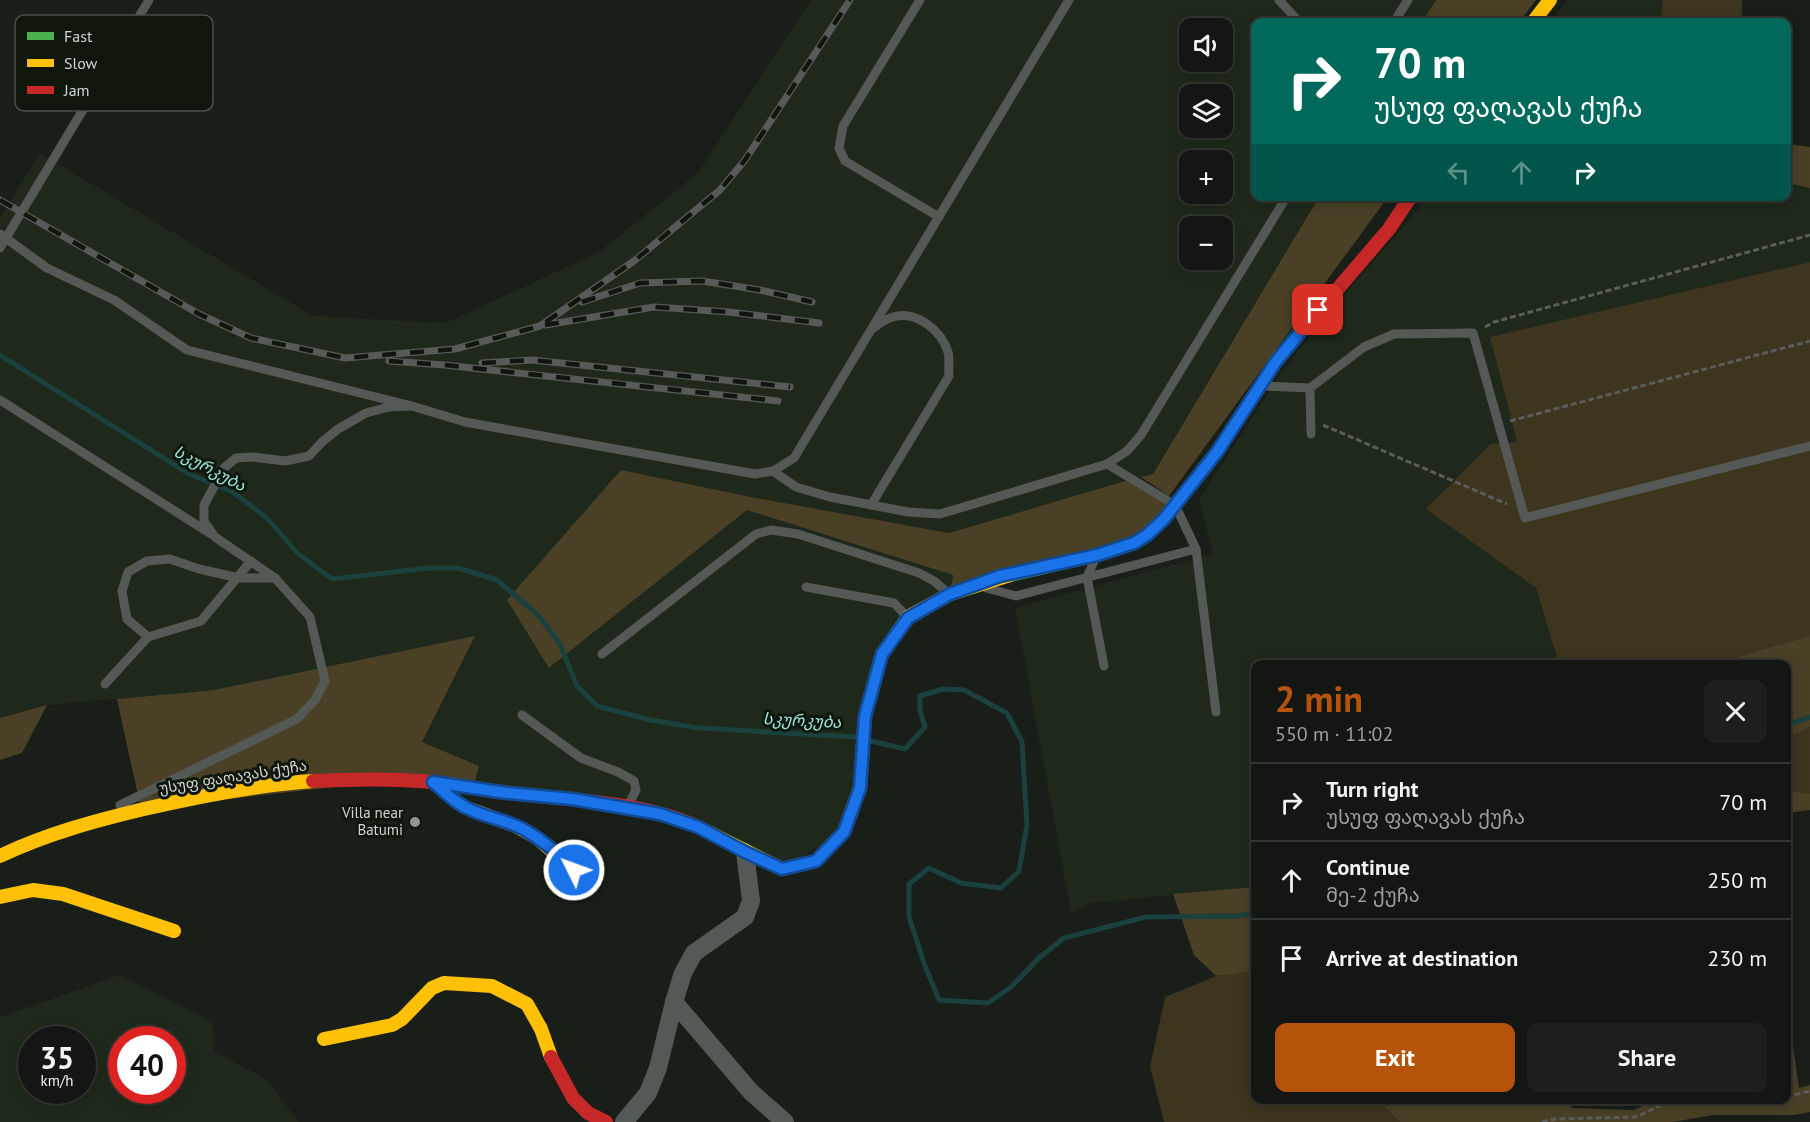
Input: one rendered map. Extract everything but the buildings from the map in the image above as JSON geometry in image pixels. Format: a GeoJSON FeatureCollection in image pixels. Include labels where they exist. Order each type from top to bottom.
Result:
{"type":"FeatureCollection","features":[{"type":"Feature","properties":{"kind":"street"},"geometry":{"type":"LineString","coordinates":[[1536,18],[1550,0]]}},
{"type":"Feature","properties":{"kind":"street"},"geometry":{"type":"LineString","coordinates":[[908,618],[950,594],[1000,576],[1097,555],[1134,543],[1147,535],[1175,505],[1217,452],[1275,363],[1333,292],[1389,229],[1408,201]]}},
{"type":"Feature","properties":{"kind":"street","name":"უსუფ ფაღავას ქუჩა"},"geometry":{"type":"LineString","coordinates":[[0,856],[53,833],[173,802],[271,784],[371,778],[433,782],[627,807],[660,814],[698,827],[782,869],[816,861],[844,832],[860,788],[865,716],[882,654],[908,618]]}},
{"type":"Feature","properties":{"kind":"street"},"geometry":{"type":"LineString","coordinates":[[433,782],[456,802],[471,810],[502,819],[525,830],[574,870]]}},
{"type":"Feature","properties":{"kind":"street"},"geometry":{"type":"LineString","coordinates":[[624,1122],[648,1093],[658,1068],[683,973],[694,953],[745,917],[752,901],[745,852]]}},
{"type":"Feature","properties":{"kind":"street"},"geometry":{"type":"LineString","coordinates":[[0,897],[33,891],[63,894],[174,931]]}},
{"type":"Feature","properties":{"kind":"street"},"geometry":{"type":"LineString","coordinates":[[324,1039],[392,1025],[402,1019],[432,988],[444,983],[492,986],[527,1004],[542,1029],[554,1064],[573,1098],[588,1113],[606,1122]]}},
{"type":"Feature","properties":{"kind":"street"},"geometry":{"type":"LineString","coordinates":[[674,1002],[751,1092],[785,1122]]}},
{"type":"Feature","properties":{"kind":"lane"},"geometry":{"type":"LineString","coordinates":[[140,15],[149,0]]}},
{"type":"Feature","properties":{"kind":"lane"},"geometry":{"type":"LineString","coordinates":[[920,0],[843,126],[839,148],[845,161],[939,217]]}},
{"type":"Feature","properties":{"kind":"lane"},"geometry":{"type":"LineString","coordinates":[[3,236],[47,267],[114,300],[188,350],[412,406],[465,422],[755,474],[774,471],[794,458],[1069,0]]}},
{"type":"Feature","properties":{"kind":"lane"},"geometry":{"type":"LineString","coordinates":[[1279,0],[1295,18]]}},
{"type":"Feature","properties":{"kind":"lane"},"geometry":{"type":"LineString","coordinates":[[1397,18],[1408,0]]}},
{"type":"Feature","properties":{"kind":"lane"},"geometry":{"type":"LineString","coordinates":[[0,248],[3,236],[80,111]]}},
{"type":"Feature","properties":{"kind":"lane"},"geometry":{"type":"LineString","coordinates":[[774,471],[796,487],[830,497],[908,512],[940,514],[1107,464],[1127,451],[1141,435],[1284,201]]}},
{"type":"Feature","properties":{"kind":"lane"},"geometry":{"type":"LineString","coordinates":[[871,329],[892,317],[906,315],[921,320],[938,333],[948,353],[949,376],[871,505]]}},
{"type":"Feature","properties":{"kind":"lane"},"geometry":{"type":"LineString","coordinates":[[1260,386],[1310,388],[1364,347],[1394,334],[1473,333],[1525,518],[1810,446]]}},
{"type":"Feature","properties":{"kind":"lane"},"geometry":{"type":"LineString","coordinates":[[1310,388],[1311,434]]}},
{"type":"Feature","properties":{"kind":"lane"},"geometry":{"type":"LineString","coordinates":[[0,400],[215,537],[274,578],[310,617],[325,681],[315,700],[297,719],[142,793],[87,823]]}},
{"type":"Feature","properties":{"kind":"lane"},"geometry":{"type":"LineString","coordinates":[[215,537],[204,521],[204,505],[224,468],[236,458],[253,457],[285,461],[309,456],[338,429],[366,413],[389,407],[412,406]]}},
{"type":"Feature","properties":{"kind":"lane"},"geometry":{"type":"LineString","coordinates":[[1107,464],[1175,505],[1196,549],[1216,712]]}},
{"type":"Feature","properties":{"kind":"lane"},"geometry":{"type":"LineString","coordinates":[[602,654],[756,534],[771,530],[798,534],[919,573],[950,594]]}},
{"type":"Feature","properties":{"kind":"lane"},"geometry":{"type":"LineString","coordinates":[[974,586],[1016,596],[1196,549]]}},
{"type":"Feature","properties":{"kind":"lane"},"geometry":{"type":"LineString","coordinates":[[1097,555],[1087,577],[1104,666]]}},
{"type":"Feature","properties":{"kind":"lane"},"geometry":{"type":"LineString","coordinates":[[148,637],[127,620],[122,591],[128,572],[147,561],[170,559],[239,578],[274,578]]}},
{"type":"Feature","properties":{"kind":"lane"},"geometry":{"type":"LineString","coordinates":[[105,684],[148,637],[201,621],[251,561]]}},
{"type":"Feature","properties":{"kind":"lane"},"geometry":{"type":"LineString","coordinates":[[806,588],[894,603],[908,618]]}},
{"type":"Feature","properties":{"kind":"lane"},"geometry":{"type":"LineString","coordinates":[[522,716],[581,758],[618,772],[634,781],[636,790],[627,807]]}},
{"type":"Feature","properties":{"kind":"path"},"geometry":{"type":"LineString","coordinates":[[1473,333],[1494,322],[1810,235]]}},
{"type":"Feature","properties":{"kind":"path"},"geometry":{"type":"LineString","coordinates":[[1498,424],[1810,341]]}},
{"type":"Feature","properties":{"kind":"path"},"geometry":{"type":"LineString","coordinates":[[1311,420],[1523,511]]}},
{"type":"Feature","properties":{"kind":"path"},"geometry":{"type":"LineString","coordinates":[[1791,1096],[1810,1091]]}},
{"type":"Feature","properties":{"kind":"path"},"geometry":{"type":"LineString","coordinates":[[1542,1122],[1555,1119],[1636,1117],[1664,1104]]}},
{"type":"Feature","properties":{"kind":"shaded area"},"geometry":{"type":"Polygon","coordinates":[[[811,0],[1436,0],[1425,18],[1251,18],[1251,201],[1317,201],[1153,474],[949,533],[751,497],[621,470],[550,668],[747,510],[954,575],[950,594],[882,654],[844,832],[782,869],[698,827],[473,788],[479,766],[422,742],[475,636],[214,690],[47,705],[0,718],[0,218],[40,153],[313,316],[446,323],[599,252],[698,173],[811,0]]]}},
{"type":"Feature","properties":{"kind":"shaded area"},"geometry":{"type":"Polygon","coordinates":[[[1436,0],[1536,0],[1522,18],[1425,18],[1436,0]]]}},
{"type":"Feature","properties":{"kind":"shaded area"},"geometry":{"type":"Polygon","coordinates":[[[1567,0],[1663,0],[1661,18],[1554,18],[1567,0]]]}},
{"type":"Feature","properties":{"kind":"shaded area"},"geometry":{"type":"Polygon","coordinates":[[[1663,0],[1742,0],[1742,18],[1661,18],[1663,0]]]}},
{"type":"Feature","properties":{"kind":"shaded area"},"geometry":{"type":"Polygon","coordinates":[[[1791,145],[1810,147],[1810,188],[1791,184],[1791,145]]]}},
{"type":"Feature","properties":{"kind":"shaded area"},"geometry":{"type":"Polygon","coordinates":[[[1791,184],[1810,188],[1810,262],[1490,337],[1517,443],[1427,509],[1536,588],[1558,660],[1251,660],[1251,887],[1090,903],[1071,913],[1015,608],[1213,554],[1199,500],[1281,373],[1321,322],[1424,201],[1791,201],[1791,184]]]}},
{"type":"Feature","properties":{"kind":"shaded area"},"geometry":{"type":"Polygon","coordinates":[[[1317,201],[1385,201],[1169,496],[1141,477],[1153,474],[1317,201]]]}},
{"type":"Feature","properties":{"kind":"shaded area"},"geometry":{"type":"Polygon","coordinates":[[[1810,262],[1810,636],[1730,660],[1558,660],[1536,588],[1426,509],[1491,444],[1517,442],[1490,337],[1810,262]]]}},
{"type":"Feature","properties":{"kind":"shaded area"},"geometry":{"type":"Polygon","coordinates":[[[621,470],[751,497],[949,533],[1132,479],[1175,505],[1147,535],[950,594],[953,575],[747,510],[549,668],[507,600],[621,470]]]}},
{"type":"Feature","properties":{"kind":"shaded area"},"geometry":{"type":"Polygon","coordinates":[[[475,636],[422,742],[479,766],[473,788],[404,779],[141,809],[117,699],[214,690],[475,636]]]}},
{"type":"Feature","properties":{"kind":"shaded area"},"geometry":{"type":"Polygon","coordinates":[[[1810,636],[1810,727],[1791,736],[1791,660],[1730,660],[1810,636]]]}},
{"type":"Feature","properties":{"kind":"shaded area"},"geometry":{"type":"Polygon","coordinates":[[[47,705],[22,753],[0,760],[0,718],[47,705]]]}},
{"type":"Feature","properties":{"kind":"shaded area"},"geometry":{"type":"Polygon","coordinates":[[[1810,727],[1810,794],[1791,791],[1791,736],[1810,727]]]}},
{"type":"Feature","properties":{"kind":"shaded area"},"geometry":{"type":"Polygon","coordinates":[[[1791,791],[1810,794],[1810,810],[1791,812],[1791,791]]]}},
{"type":"Feature","properties":{"kind":"shaded area"},"geometry":{"type":"Polygon","coordinates":[[[1251,887],[1251,972],[1216,976],[1194,955],[1173,894],[1251,887]]]}},
{"type":"Feature","properties":{"kind":"shaded area"},"geometry":{"type":"Polygon","coordinates":[[[1251,972],[1251,1104],[1381,1104],[1400,1122],[1164,1122],[1150,1067],[1165,997],[1216,976],[1251,972]]]}},
{"type":"Feature","properties":{"kind":"shaded area"},"geometry":{"type":"Polygon","coordinates":[[[120,975],[213,1022],[214,1051],[266,1079],[299,1122],[0,1122],[0,1017],[120,975]]]}},
{"type":"Feature","properties":{"kind":"shaded area"},"geometry":{"type":"Polygon","coordinates":[[[1791,1032],[1799,1088],[1810,1085],[1810,1112],[1795,1115],[1713,1115],[1673,1122],[1400,1122],[1381,1104],[1572,1104],[1571,1108],[1633,1110],[1647,1104],[1791,1104],[1791,1032]]]}},
{"type":"Feature","properties":{"kind":"waterway","name":"სკურკუბა"},"geometry":{"type":"LineString","coordinates":[[0,355],[189,474],[233,492],[268,519],[297,553],[332,579],[429,568],[458,568],[497,580],[538,615],[560,644],[577,686],[597,706],[650,720],[698,728],[856,737]]}},
{"type":"Feature","properties":{"kind":"waterway","name":"სკურკუბა"},"geometry":{"type":"LineString","coordinates":[[871,741],[905,749],[925,727],[920,710],[920,696],[943,689],[964,690],[1007,713],[1022,742],[1027,825],[1019,871],[1001,888],[961,883],[929,868],[909,884],[909,917],[939,1000],[988,1003],[1011,987],[1039,958],[1064,938],[1146,917],[1251,914]]}},
{"type":"Feature","properties":{"kind":"waterway","name":"სკურკუბა"},"geometry":{"type":"LineString","coordinates":[[1791,723],[1810,717]]}},
{"type":"Feature","properties":{"kind":"railway"},"geometry":{"type":"LineString","coordinates":[[0,200],[199,314],[251,338],[345,358],[455,349],[540,326],[634,261],[720,190],[745,160],[850,0]]}},
{"type":"Feature","properties":{"kind":"railway"},"geometry":{"type":"LineString","coordinates":[[582,302],[640,283],[702,281],[760,290],[812,302]]}},
{"type":"Feature","properties":{"kind":"railway"},"geometry":{"type":"LineString","coordinates":[[545,325],[654,307],[729,312],[819,323]]}},
{"type":"Feature","properties":{"kind":"railway"},"geometry":{"type":"LineString","coordinates":[[482,363],[532,360],[790,387]]}},
{"type":"Feature","properties":{"kind":"railway"},"geometry":{"type":"LineString","coordinates":[[389,361],[778,401]]}},
{"type":"Feature","properties":{"kind":"traffic: fast"},"geometry":{"type":"LineString","coordinates":[[1010,575],[1097,555],[1134,543],[1147,535],[1164,519],[1217,452],[1275,363],[1299,334]]}},
{"type":"Feature","properties":{"kind":"traffic: slow"},"geometry":{"type":"LineString","coordinates":[[1536,18],[1550,0]]}},
{"type":"Feature","properties":{"kind":"traffic: slow"},"geometry":{"type":"LineString","coordinates":[[706,831],[782,869],[816,861],[844,832],[860,788],[865,716],[882,654],[908,617],[950,594],[1010,575]]}},
{"type":"Feature","properties":{"kind":"traffic: slow"},"geometry":{"type":"LineString","coordinates":[[0,856],[70,829],[144,809],[270,785],[313,781]]}},
{"type":"Feature","properties":{"kind":"traffic: slow"},"geometry":{"type":"LineString","coordinates":[[435,784],[464,807],[516,826],[536,837],[574,870]]}},
{"type":"Feature","properties":{"kind":"traffic: slow"},"geometry":{"type":"LineString","coordinates":[[0,897],[33,890],[63,894],[174,931]]}},
{"type":"Feature","properties":{"kind":"traffic: slow"},"geometry":{"type":"LineString","coordinates":[[324,1039],[392,1025],[402,1019],[432,988],[444,983],[492,986],[527,1004],[541,1029],[551,1057]]}},
{"type":"Feature","properties":{"kind":"traffic: jam"},"geometry":{"type":"LineString","coordinates":[[1299,334],[1389,229],[1408,201]]}},
{"type":"Feature","properties":{"kind":"traffic: jam"},"geometry":{"type":"LineString","coordinates":[[313,781],[372,779],[417,781],[584,800],[661,814],[685,821],[706,831]]}},
{"type":"Feature","properties":{"kind":"traffic: jam"},"geometry":{"type":"LineString","coordinates":[[551,1057],[573,1098],[588,1113],[606,1122]]}},
{"type":"Feature","properties":{"kind":"place","name":"Villa near Batumi"},"geometry":{"type":"Point","coordinates":[415,822]}},
{"type":"Feature","properties":{"kind":"route"},"geometry":{"type":"LineString","coordinates":[[574,870],[525,830],[502,819],[471,810],[456,802],[433,782],[627,807],[660,814],[698,827],[782,869],[816,861],[844,832],[860,788],[865,716],[882,654],[908,618],[950,594],[1000,576],[1097,555],[1134,543],[1147,535],[1164,519],[1217,452],[1275,363],[1318,310]]}}]}
